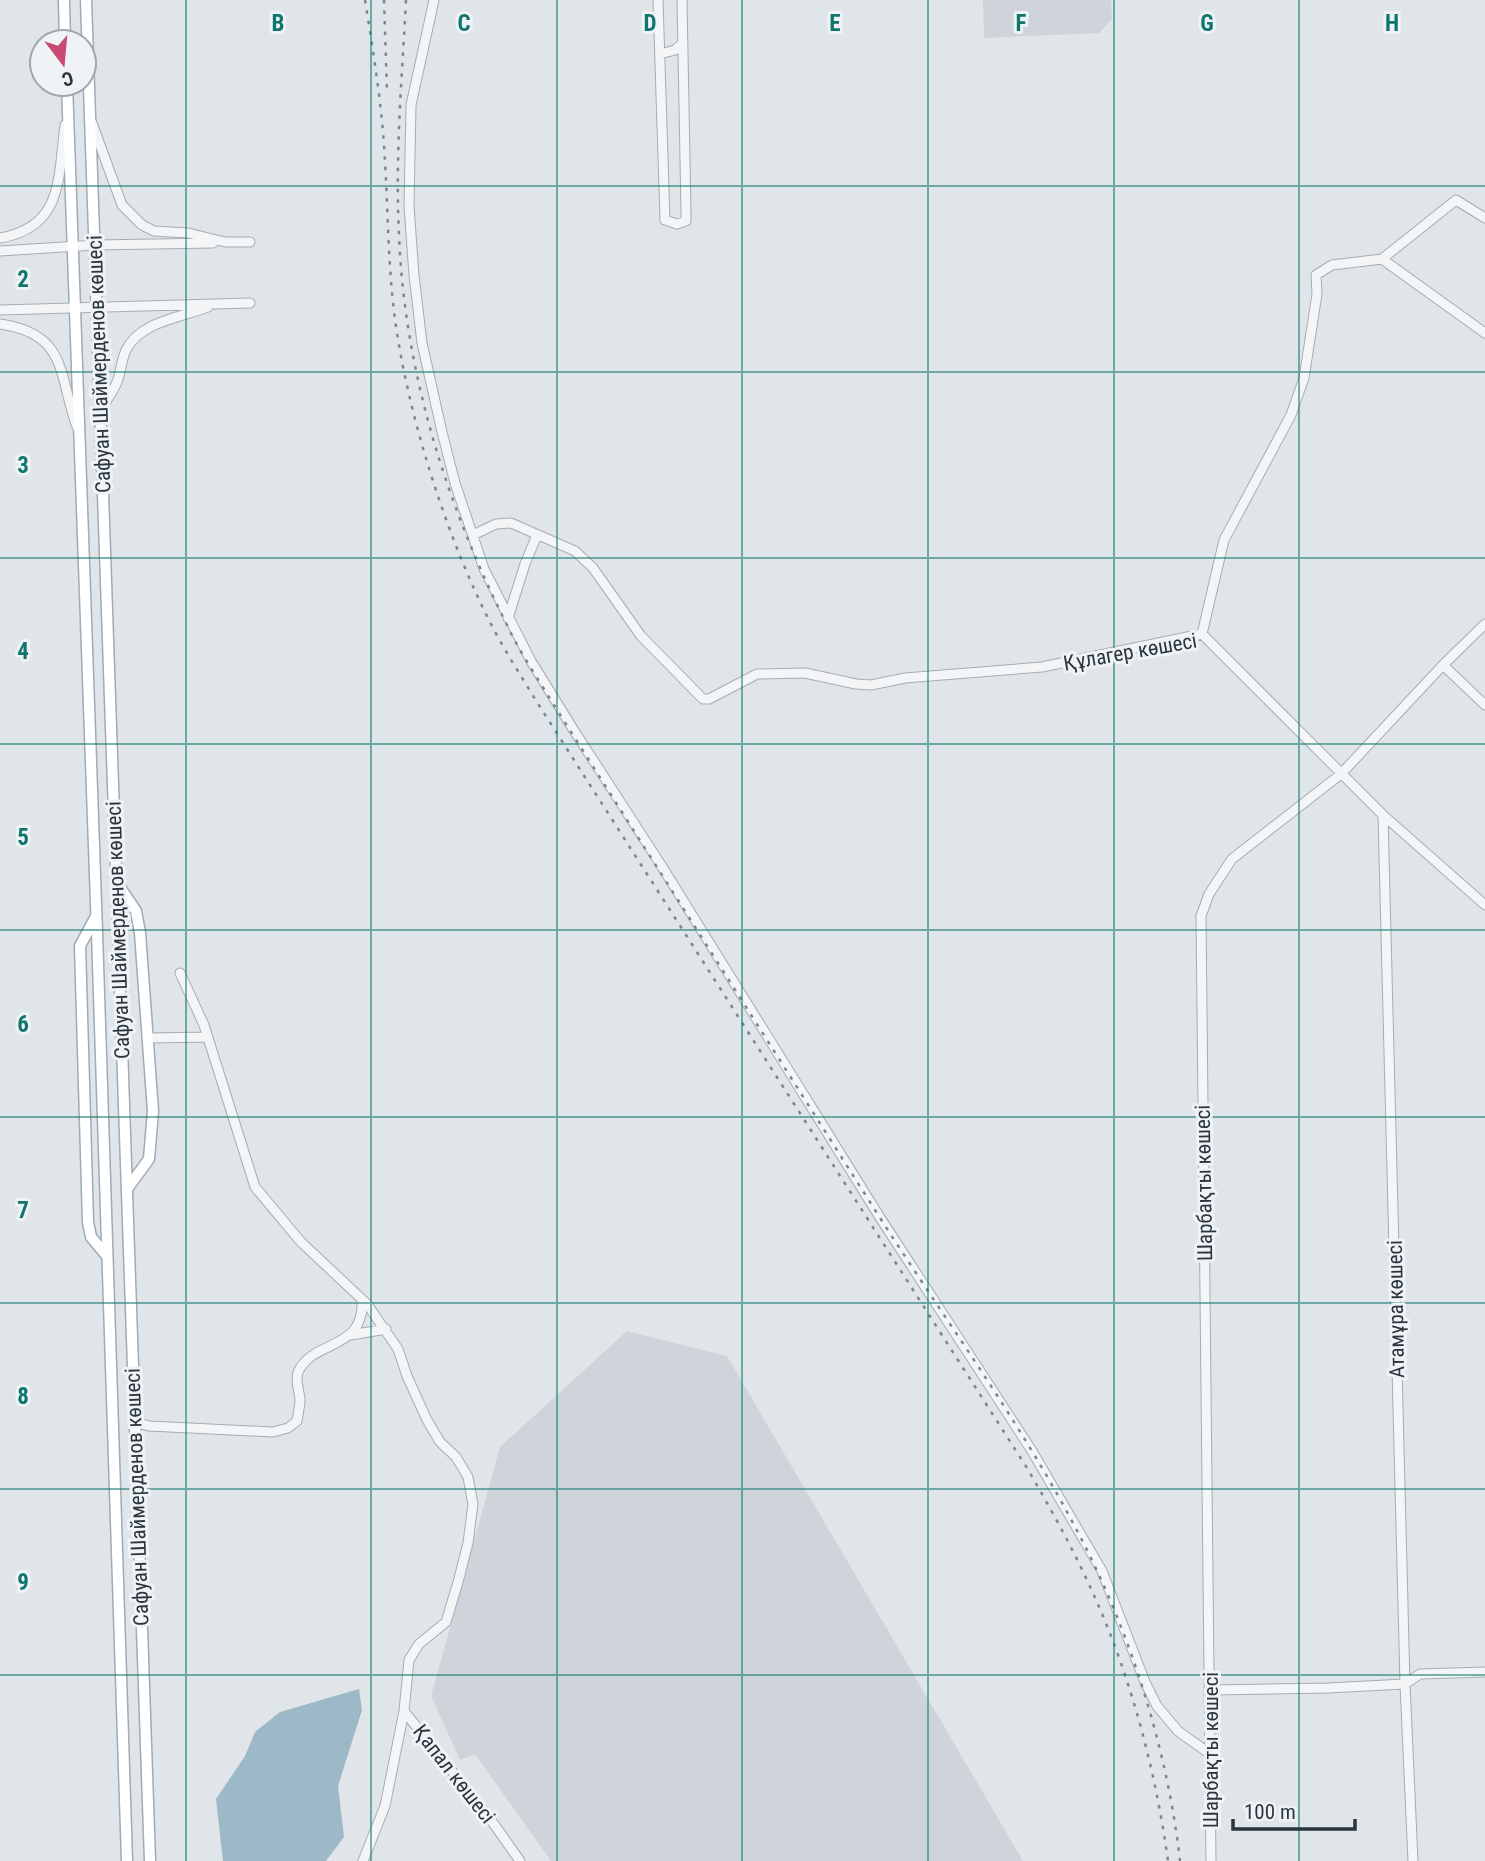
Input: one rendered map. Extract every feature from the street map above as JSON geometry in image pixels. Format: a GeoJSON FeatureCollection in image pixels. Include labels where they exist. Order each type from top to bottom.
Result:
{"type":"FeatureCollection","features":[{"type":"Feature","properties":{"kind":"main road"},"geometry":{"type":"LineString","coordinates":[[64,0],[65,28]]}},
{"type":"Feature","properties":{"kind":"main road","name":"Сафуан Шаймерденов көшесі"},"geometry":{"type":"LineString","coordinates":[[86,1],[150,1861]]}},
{"type":"Feature","properties":{"kind":"main road","name":"Сафуан Шаймерденов көшесі"},"geometry":{"type":"LineString","coordinates":[[67,98],[81,438],[107,1256],[116,1430],[127,1861]]}},
{"type":"Feature","properties":{"kind":"main road"},"geometry":{"type":"LineString","coordinates":[[117,883],[136,911],[140,933],[153,1111],[149,1160],[127,1189]]}},
{"type":"Feature","properties":{"kind":"main road"},"geometry":{"type":"LineString","coordinates":[[97,915],[80,946],[88,1222],[91,1237],[107,1256]]}},
{"type":"Feature","properties":{"kind":"street"},"geometry":{"type":"LineString","coordinates":[[433,0],[411,105],[409,193],[412,247],[422,343],[433,395],[454,483],[484,569],[531,661],[879,1216],[1032,1451],[1102,1571],[1157,1706],[1178,1731],[1210,1754]]}},
{"type":"Feature","properties":{"kind":"street"},"geometry":{"type":"LineString","coordinates":[[658,0],[665,220],[677,224],[686,221],[682,0]]}},
{"type":"Feature","properties":{"kind":"street"},"geometry":{"type":"LineString","coordinates":[[660,54],[675,50],[683,43]]}},
{"type":"Feature","properties":{"kind":"street"},"geometry":{"type":"LineString","coordinates":[[0,238],[18,235],[33,227],[51,208],[56,191],[67,106]]}},
{"type":"Feature","properties":{"kind":"street"},"geometry":{"type":"LineString","coordinates":[[90,118],[122,205],[131,215],[154,231],[188,233],[225,242]]}},
{"type":"Feature","properties":{"kind":"street"},"geometry":{"type":"LineString","coordinates":[[1202,635],[1224,540],[1291,415],[1304,378],[1317,294],[1315,275],[1332,265],[1382,259],[1456,200],[1485,218]]}},
{"type":"Feature","properties":{"kind":"street"},"geometry":{"type":"LineString","coordinates":[[0,251],[94,245],[250,242]]}},
{"type":"Feature","properties":{"kind":"street"},"geometry":{"type":"LineString","coordinates":[[1382,259],[1485,333]]}},
{"type":"Feature","properties":{"kind":"street"},"geometry":{"type":"LineString","coordinates":[[0,310],[250,303]]}},
{"type":"Feature","properties":{"kind":"street"},"geometry":{"type":"LineString","coordinates":[[100,411],[117,382],[127,348],[136,337],[162,322],[216,304]]}},
{"type":"Feature","properties":{"kind":"street"},"geometry":{"type":"LineString","coordinates":[[0,324],[31,332],[44,341],[55,354],[81,438]]}},
{"type":"Feature","properties":{"kind":"street"},"geometry":{"type":"LineString","coordinates":[[472,535],[496,524],[511,523],[537,535],[508,618]]}},
{"type":"Feature","properties":{"kind":"street","name":"Құлагер көшесі"},"geometry":{"type":"LineString","coordinates":[[537,535],[581,555],[641,636],[703,699],[757,674],[805,673],[864,684],[1042,667],[1202,635],[1341,774]]}},
{"type":"Feature","properties":{"kind":"street","name":"Шарбақты көшесі"},"geometry":{"type":"LineString","coordinates":[[1211,1861],[1202,916],[1209,894],[1232,859],[1341,774],[1485,624]]}},
{"type":"Feature","properties":{"kind":"street"},"geometry":{"type":"LineString","coordinates":[[1443,665],[1485,705]]}},
{"type":"Feature","properties":{"kind":"street"},"geometry":{"type":"LineString","coordinates":[[1341,774],[1485,905]]}},
{"type":"Feature","properties":{"kind":"street","name":"Атамұра көшесі"},"geometry":{"type":"LineString","coordinates":[[1383,815],[1405,1684],[1413,1861]]}},
{"type":"Feature","properties":{"kind":"street"},"geometry":{"type":"LineString","coordinates":[[180,973],[208,1037],[255,1187],[301,1242],[362,1298],[386,1329],[398,1349],[404,1369],[428,1420],[440,1441],[456,1457],[468,1477],[473,1504],[468,1543],[446,1622],[419,1644],[409,1660],[404,1711]]}},
{"type":"Feature","properties":{"kind":"street"},"geometry":{"type":"LineString","coordinates":[[149,1038],[208,1037]]}},
{"type":"Feature","properties":{"kind":"street"},"geometry":{"type":"LineString","coordinates":[[349,1335],[363,1313],[362,1298]]}},
{"type":"Feature","properties":{"kind":"street"},"geometry":{"type":"LineString","coordinates":[[135,1422],[149,1426],[273,1432],[288,1427],[298,1421],[300,1401],[297,1375],[305,1361],[349,1335],[386,1329]]}},
{"type":"Feature","properties":{"kind":"street"},"geometry":{"type":"LineString","coordinates":[[1211,1690],[1405,1684],[1420,1674],[1485,1672]]}},
{"type":"Feature","properties":{"kind":"street","name":"Қапал көшесі"},"geometry":{"type":"LineString","coordinates":[[363,1861],[385,1806],[404,1711]]}},
{"type":"Feature","properties":{"kind":"street","name":"Қапал көшесі"},"geometry":{"type":"LineString","coordinates":[[404,1711],[491,1820],[520,1861]]}},
{"type":"Feature","properties":{"kind":"shaded area"},"geometry":{"type":"Polygon","coordinates":[[[983,0],[1111,0],[1112,19],[1099,33],[984,38],[983,0]]]}},
{"type":"Feature","properties":{"kind":"shaded area"},"geometry":{"type":"Polygon","coordinates":[[[627,1331],[727,1356],[1023,1861],[551,1861],[475,1754],[460,1760],[431,1696],[500,1447],[627,1331]]]}},
{"type":"Feature","properties":{"kind":"water"},"geometry":{"type":"Polygon","coordinates":[[[359,1689],[362,1710],[338,1786],[344,1837],[326,1861],[223,1861],[216,1799],[245,1756],[255,1732],[280,1712],[359,1689]]]}},
{"type":"Feature","properties":{"kind":"railway"},"geometry":{"type":"LineString","coordinates":[[365,0],[385,154],[392,290],[400,351],[408,392],[431,476],[460,557],[499,639],[535,699],[1027,1468],[1055,1517],[1096,1600],[1121,1663],[1157,1794],[1168,1861]]}},
{"type":"Feature","properties":{"kind":"railway"},"geometry":{"type":"LineString","coordinates":[[384,0],[387,91]]}},
{"type":"Feature","properties":{"kind":"railway"},"geometry":{"type":"LineString","coordinates":[[406,0],[398,176],[403,285],[419,386],[447,484],[465,532],[511,634],[531,668],[875,1210],[1002,1403],[1073,1523],[1111,1603],[1142,1687],[1166,1774],[1180,1861]]}}]}
